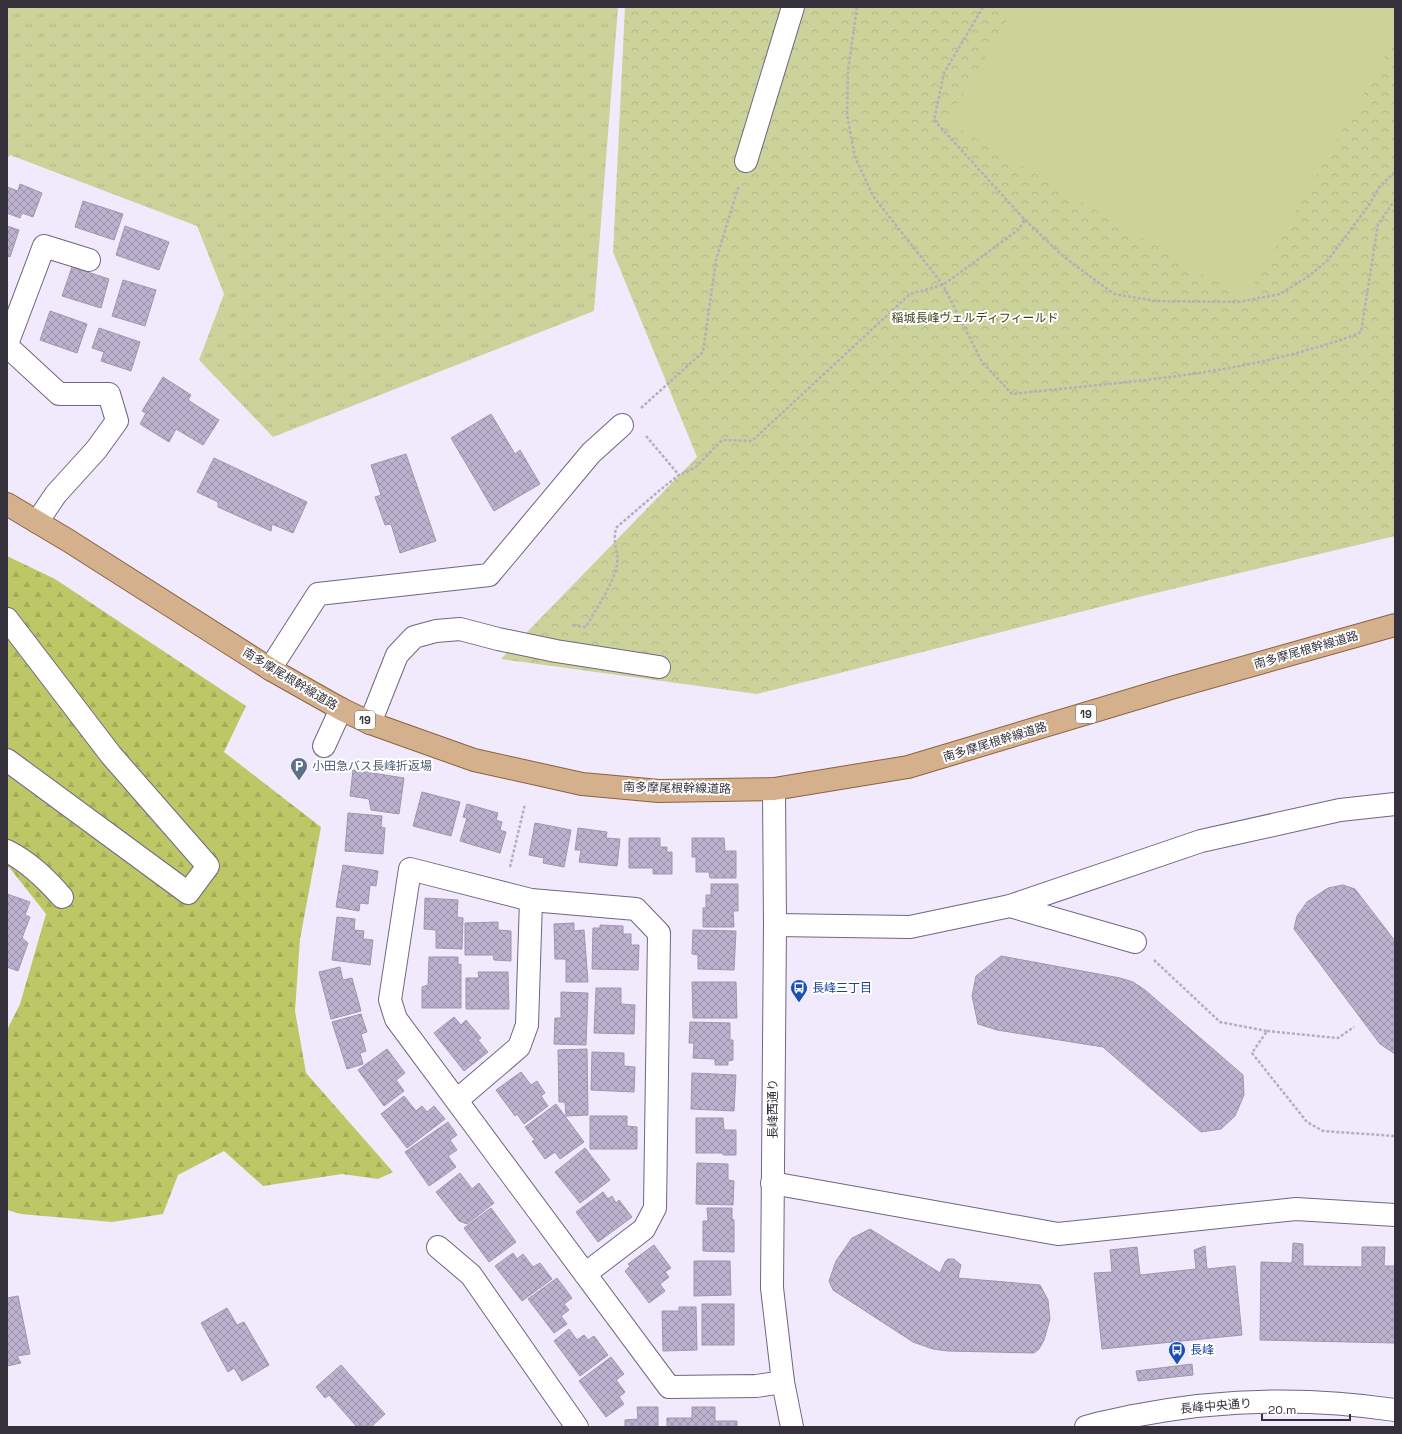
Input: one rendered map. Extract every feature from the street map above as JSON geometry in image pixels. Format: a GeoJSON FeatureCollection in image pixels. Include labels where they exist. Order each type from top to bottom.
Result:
{"type":"FeatureCollection","features":[{"type":"Feature","properties":{"kind":"main road","name":"南多摩尾根幹線道路"},"geometry":{"type":"LineString","coordinates":[[8,505],[270,669],[341,709],[370,723],[474,760],[582,784],[659,790],[774,790],[908,768],[1172,688],[1395,625]]}},
{"type":"Feature","properties":{"kind":"street"},"geometry":{"type":"LineString","coordinates":[[746,161],[793,7]]}},
{"type":"Feature","properties":{"kind":"street"},"geometry":{"type":"LineString","coordinates":[[37,522],[56,494],[96,450],[117,421],[109,394],[59,394],[7,345],[44,246],[89,260]]}},
{"type":"Feature","properties":{"kind":"street"},"geometry":{"type":"LineString","coordinates":[[270,669],[318,594],[489,575],[591,453],[622,425]]}},
{"type":"Feature","properties":{"kind":"street"},"geometry":{"type":"LineString","coordinates":[[7,620],[111,756],[208,866],[188,894],[7,760]]}},
{"type":"Feature","properties":{"kind":"street"},"geometry":{"type":"LineString","coordinates":[[370,723],[397,656],[414,637],[436,631],[460,629],[498,639],[556,651],[659,667]]}},
{"type":"Feature","properties":{"kind":"street"},"geometry":{"type":"LineString","coordinates":[[324,746],[341,709]]}},
{"type":"Feature","properties":{"kind":"street","name":"長峰西通り"},"geometry":{"type":"LineString","coordinates":[[774,790],[772,1288],[783,1382],[792,1427]]}},
{"type":"Feature","properties":{"kind":"street"},"geometry":{"type":"LineString","coordinates":[[774,925],[910,927],[1010,906],[1201,841],[1340,810],[1395,804]]}},
{"type":"Feature","properties":{"kind":"street"},"geometry":{"type":"LineString","coordinates":[[7,851],[20,857],[62,897]]}},
{"type":"Feature","properties":{"kind":"street"},"geometry":{"type":"LineString","coordinates":[[585,1274],[644,1229],[655,1208],[659,933],[636,909],[531,900],[410,869],[390,1000],[396,1018],[585,1274],[669,1387],[756,1386],[783,1382]]}},
{"type":"Feature","properties":{"kind":"street"},"geometry":{"type":"LineString","coordinates":[[457,1100],[519,1047],[527,1025],[531,900]]}},
{"type":"Feature","properties":{"kind":"street"},"geometry":{"type":"LineString","coordinates":[[1010,906],[1135,942]]}},
{"type":"Feature","properties":{"kind":"street"},"geometry":{"type":"LineString","coordinates":[[772,1183],[1058,1234],[1296,1209],[1395,1215]]}},
{"type":"Feature","properties":{"kind":"street"},"geometry":{"type":"LineString","coordinates":[[438,1247],[471,1275],[577,1427]]}},
{"type":"Feature","properties":{"kind":"street","name":"長峰中央通り"},"geometry":{"type":"LineString","coordinates":[[1086,1427],[1160,1411],[1228,1403],[1301,1402],[1360,1405],[1395,1410]]}},
{"type":"Feature","properties":{"kind":"path"},"geometry":{"type":"LineString","coordinates":[[857,7],[848,71],[848,115],[855,157],[873,196],[943,285],[982,362],[1012,394],[1200,373],[1262,362],[1348,338],[1361,332],[1378,224],[1395,200]]}},
{"type":"Feature","properties":{"kind":"path"},"geometry":{"type":"LineString","coordinates":[[983,7],[944,73],[934,120],[1025,220],[1064,257],[1114,294],[1156,301],[1238,302],[1280,294],[1309,276],[1328,260],[1369,205],[1380,186],[1395,172]]}},
{"type":"Feature","properties":{"kind":"path"},"geometry":{"type":"LineString","coordinates":[[650,400],[703,352],[716,260],[746,161]]}},
{"type":"Feature","properties":{"kind":"path"},"geometry":{"type":"LineString","coordinates":[[571,624],[586,626],[613,579],[617,564],[614,533],[617,527],[679,475],[696,467],[722,440],[752,441],[910,294],[943,285],[1018,230],[1025,220]]}},
{"type":"Feature","properties":{"kind":"path"},"geometry":{"type":"LineString","coordinates":[[645,435],[679,475]]}},
{"type":"Feature","properties":{"kind":"path"},"geometry":{"type":"LineString","coordinates":[[504,894],[525,804]]}},
{"type":"Feature","properties":{"kind":"path"},"geometry":{"type":"LineString","coordinates":[[1135,942],[1220,1022],[1267,1031],[1338,1038],[1354,1027]]}},
{"type":"Feature","properties":{"kind":"path"},"geometry":{"type":"LineString","coordinates":[[1267,1031],[1252,1053],[1307,1122],[1323,1131],[1395,1136]]}},
{"type":"Feature","properties":{"kind":"green space"},"geometry":{"type":"Polygon","coordinates":[[[7,7],[618,7],[594,311],[273,437],[199,360],[224,294],[197,226],[10,155],[7,159],[7,7]]]}},
{"type":"Feature","properties":{"kind":"green space","name":"稲城長峰ヴェルディフィールド"},"geometry":{"type":"Polygon","coordinates":[[[625,7],[1395,7],[1395,536],[1139,597],[757,694],[501,659],[697,457],[613,252],[625,7]]]}},
{"type":"Feature","properties":{"kind":"green space"},"geometry":{"type":"Polygon","coordinates":[[[1015,7],[1395,7],[1395,39],[1245,299],[947,121],[1015,7]]]}},
{"type":"Feature","properties":{"kind":"green space"},"geometry":{"type":"Polygon","coordinates":[[[7,556],[55,579],[246,706],[224,752],[321,827],[300,939],[295,1011],[306,1073],[393,1172],[378,1179],[342,1174],[263,1186],[224,1151],[178,1175],[163,1214],[112,1222],[21,1214],[7,1210],[7,1030],[20,1004],[46,914],[9,867],[7,868],[7,556]]]}},
{"type":"Feature","properties":{"kind":"building"},"geometry":{"type":"Polygon","coordinates":[[[20,184],[42,193],[33,217],[22,213],[20,218],[7,213],[7,187],[18,191],[20,184]]]}},
{"type":"Feature","properties":{"kind":"building"},"geometry":{"type":"Polygon","coordinates":[[[83,201],[123,214],[114,240],[75,227],[83,201]]]}},
{"type":"Feature","properties":{"kind":"building"},"geometry":{"type":"Polygon","coordinates":[[[7,226],[19,230],[10,257],[7,256],[7,226]]]}},
{"type":"Feature","properties":{"kind":"building"},"geometry":{"type":"Polygon","coordinates":[[[125,226],[169,242],[159,270],[116,255],[125,226]]]}},
{"type":"Feature","properties":{"kind":"building"},"geometry":{"type":"Polygon","coordinates":[[[72,267],[109,279],[101,308],[62,296],[72,267]]]}},
{"type":"Feature","properties":{"kind":"building"},"geometry":{"type":"Polygon","coordinates":[[[123,280],[156,290],[145,326],[112,316],[123,280]]]}},
{"type":"Feature","properties":{"kind":"building"},"geometry":{"type":"Polygon","coordinates":[[[50,311],[87,324],[77,353],[40,340],[50,311]]]}},
{"type":"Feature","properties":{"kind":"building"},"geometry":{"type":"Polygon","coordinates":[[[99,328],[140,342],[131,371],[101,361],[104,352],[92,348],[99,328]]]}},
{"type":"Feature","properties":{"kind":"building"},"geometry":{"type":"Polygon","coordinates":[[[163,377],[191,395],[188,400],[219,420],[203,445],[176,429],[169,442],[140,424],[146,413],[142,411],[163,377]]]}},
{"type":"Feature","properties":{"kind":"building"},"geometry":{"type":"Polygon","coordinates":[[[491,414],[515,454],[520,450],[540,484],[494,511],[451,438],[491,414]]]}},
{"type":"Feature","properties":{"kind":"building"},"geometry":{"type":"Polygon","coordinates":[[[406,454],[436,541],[400,553],[391,524],[385,525],[375,497],[381,495],[371,465],[406,454]]]}},
{"type":"Feature","properties":{"kind":"building"},"geometry":{"type":"Polygon","coordinates":[[[214,458],[307,502],[293,533],[272,524],[271,531],[218,507],[218,502],[197,492],[214,458]]]}},
{"type":"Feature","properties":{"kind":"building"},"geometry":{"type":"Polygon","coordinates":[[[353,770],[404,778],[399,814],[371,810],[369,799],[350,796],[353,770]]]}},
{"type":"Feature","properties":{"kind":"building"},"geometry":{"type":"Polygon","coordinates":[[[422,792],[460,802],[451,836],[413,826],[422,792]]]}},
{"type":"Feature","properties":{"kind":"building"},"geometry":{"type":"Polygon","coordinates":[[[467,804],[498,813],[496,820],[502,822],[500,830],[506,832],[500,853],[460,841],[467,818],[463,817],[467,804]]]}},
{"type":"Feature","properties":{"kind":"building"},"geometry":{"type":"Polygon","coordinates":[[[348,813],[382,816],[381,827],[385,828],[383,854],[345,851],[348,813]]]}},
{"type":"Feature","properties":{"kind":"building"},"geometry":{"type":"Polygon","coordinates":[[[535,823],[571,830],[564,867],[543,863],[544,858],[529,855],[535,823]]]}},
{"type":"Feature","properties":{"kind":"building"},"geometry":{"type":"Polygon","coordinates":[[[578,828],[607,832],[606,838],[620,839],[617,866],[579,862],[581,850],[575,850],[578,828]]]}},
{"type":"Feature","properties":{"kind":"building"},"geometry":{"type":"Polygon","coordinates":[[[629,838],[660,838],[660,847],[667,847],[667,852],[672,852],[672,874],[653,874],[653,868],[629,868],[629,838]]]}},
{"type":"Feature","properties":{"kind":"building"},"geometry":{"type":"Polygon","coordinates":[[[692,838],[724,838],[725,851],[736,851],[736,878],[710,878],[709,872],[696,872],[696,857],[692,857],[692,838]]]}},
{"type":"Feature","properties":{"kind":"building"},"geometry":{"type":"Polygon","coordinates":[[[343,865],[378,871],[376,886],[370,885],[368,904],[360,903],[359,911],[336,907],[343,865]]]}},
{"type":"Feature","properties":{"kind":"building"},"geometry":{"type":"Polygon","coordinates":[[[711,884],[738,884],[738,911],[733,911],[734,927],[703,927],[703,908],[706,908],[706,895],[711,895],[711,884]]]}},
{"type":"Feature","properties":{"kind":"building"},"geometry":{"type":"Polygon","coordinates":[[[1343,885],[1355,889],[1395,941],[1395,1054],[1380,1044],[1294,929],[1297,916],[1307,902],[1328,888],[1343,885]]]}},
{"type":"Feature","properties":{"kind":"building"},"geometry":{"type":"Polygon","coordinates":[[[7,894],[30,902],[25,915],[30,917],[22,938],[28,943],[18,971],[7,967],[7,894]]]}},
{"type":"Feature","properties":{"kind":"building"},"geometry":{"type":"Polygon","coordinates":[[[425,898],[458,900],[457,917],[463,918],[462,949],[436,948],[436,930],[424,929],[425,898]]]}},
{"type":"Feature","properties":{"kind":"building"},"geometry":{"type":"Polygon","coordinates":[[[337,917],[355,919],[354,930],[364,931],[363,939],[373,940],[370,965],[332,960],[337,917]]]}},
{"type":"Feature","properties":{"kind":"building"},"geometry":{"type":"Polygon","coordinates":[[[498,922],[498,930],[511,931],[511,961],[494,960],[493,955],[465,955],[465,923],[498,922]]]}},
{"type":"Feature","properties":{"kind":"building"},"geometry":{"type":"Polygon","coordinates":[[[574,923],[574,931],[584,930],[588,982],[566,982],[566,959],[555,959],[554,924],[574,923]]]}},
{"type":"Feature","properties":{"kind":"building"},"geometry":{"type":"Polygon","coordinates":[[[600,925],[623,926],[623,934],[631,934],[631,945],[639,945],[638,970],[592,969],[593,928],[600,928],[600,925]]]}},
{"type":"Feature","properties":{"kind":"building"},"geometry":{"type":"Polygon","coordinates":[[[693,930],[736,931],[734,970],[698,969],[698,955],[692,954],[693,930]]]}},
{"type":"Feature","properties":{"kind":"building"},"geometry":{"type":"Polygon","coordinates":[[[1001,956],[1120,978],[1133,982],[1145,990],[1243,1075],[1244,1095],[1235,1116],[1221,1129],[1201,1132],[1103,1047],[997,1030],[978,1024],[972,996],[976,976],[1001,956]]]}},
{"type":"Feature","properties":{"kind":"building"},"geometry":{"type":"Polygon","coordinates":[[[429,957],[458,957],[458,965],[461,964],[461,1008],[422,1008],[422,987],[428,985],[429,957]]]}},
{"type":"Feature","properties":{"kind":"building"},"geometry":{"type":"Polygon","coordinates":[[[340,967],[343,980],[352,978],[361,1011],[331,1019],[319,972],[340,967]]]}},
{"type":"Feature","properties":{"kind":"building"},"geometry":{"type":"Polygon","coordinates":[[[478,972],[508,972],[509,1009],[466,1009],[466,978],[479,978],[478,972]]]}},
{"type":"Feature","properties":{"kind":"building"},"geometry":{"type":"Polygon","coordinates":[[[692,982],[736,982],[737,1018],[693,1018],[692,982]]]}},
{"type":"Feature","properties":{"kind":"building"},"geometry":{"type":"Polygon","coordinates":[[[596,988],[621,988],[621,1004],[635,1005],[634,1034],[594,1033],[596,988]]]}},
{"type":"Feature","properties":{"kind":"building"},"geometry":{"type":"Polygon","coordinates":[[[561,992],[588,993],[586,1045],[554,1044],[555,1018],[561,1018],[561,992]]]}},
{"type":"Feature","properties":{"kind":"building"},"geometry":{"type":"Polygon","coordinates":[[[361,1014],[367,1032],[361,1034],[366,1051],[360,1053],[363,1064],[347,1069],[332,1022],[361,1014]]]}},
{"type":"Feature","properties":{"kind":"building"},"geometry":{"type":"Polygon","coordinates":[[[454,1017],[461,1025],[466,1020],[481,1038],[478,1040],[488,1052],[464,1071],[434,1033],[454,1017]]]}},
{"type":"Feature","properties":{"kind":"building"},"geometry":{"type":"Polygon","coordinates":[[[690,1022],[730,1023],[730,1040],[733,1040],[733,1060],[728,1061],[728,1065],[715,1065],[715,1059],[693,1058],[694,1043],[689,1043],[690,1022]]]}},
{"type":"Feature","properties":{"kind":"building"},"geometry":{"type":"Polygon","coordinates":[[[387,1049],[405,1073],[396,1080],[404,1091],[384,1106],[358,1070],[387,1049]]]}},
{"type":"Feature","properties":{"kind":"building"},"geometry":{"type":"Polygon","coordinates":[[[587,1049],[588,1115],[566,1116],[565,1102],[559,1102],[558,1050],[587,1049]]]}},
{"type":"Feature","properties":{"kind":"building"},"geometry":{"type":"Polygon","coordinates":[[[592,1052],[624,1053],[624,1066],[635,1067],[634,1092],[591,1090],[592,1052]]]}},
{"type":"Feature","properties":{"kind":"building"},"geometry":{"type":"Polygon","coordinates":[[[521,1072],[531,1085],[537,1081],[545,1093],[541,1096],[548,1106],[524,1124],[517,1114],[515,1116],[496,1090],[521,1072]]]}},
{"type":"Feature","properties":{"kind":"building"},"geometry":{"type":"Polygon","coordinates":[[[692,1073],[736,1075],[734,1111],[691,1109],[692,1073]]]}},
{"type":"Feature","properties":{"kind":"building"},"geometry":{"type":"Polygon","coordinates":[[[404,1096],[416,1111],[422,1106],[427,1112],[434,1106],[445,1119],[407,1148],[381,1114],[404,1096]]]}},
{"type":"Feature","properties":{"kind":"building"},"geometry":{"type":"Polygon","coordinates":[[[556,1104],[584,1142],[560,1159],[555,1152],[545,1159],[532,1141],[535,1140],[525,1127],[556,1104]]]}},
{"type":"Feature","properties":{"kind":"building"},"geometry":{"type":"Polygon","coordinates":[[[590,1116],[627,1116],[627,1126],[637,1127],[637,1149],[590,1149],[590,1116]]]}},
{"type":"Feature","properties":{"kind":"building"},"geometry":{"type":"Polygon","coordinates":[[[696,1118],[723,1118],[724,1130],[736,1130],[736,1155],[723,1155],[723,1153],[696,1153],[696,1118]]]}},
{"type":"Feature","properties":{"kind":"building"},"geometry":{"type":"Polygon","coordinates":[[[448,1122],[457,1135],[450,1140],[457,1150],[448,1156],[456,1167],[429,1186],[405,1152],[448,1122]]]}},
{"type":"Feature","properties":{"kind":"building"},"geometry":{"type":"Polygon","coordinates":[[[585,1148],[610,1180],[580,1203],[555,1172],[585,1148]]]}},
{"type":"Feature","properties":{"kind":"building"},"geometry":{"type":"Polygon","coordinates":[[[697,1163],[728,1164],[728,1180],[734,1181],[733,1205],[696,1204],[697,1163]]]}},
{"type":"Feature","properties":{"kind":"building"},"geometry":{"type":"Polygon","coordinates":[[[460,1173],[472,1189],[479,1183],[494,1203],[467,1224],[459,1221],[436,1192],[460,1173]]]}},
{"type":"Feature","properties":{"kind":"building"},"geometry":{"type":"Polygon","coordinates":[[[603,1192],[608,1199],[612,1196],[616,1203],[619,1200],[632,1217],[598,1242],[576,1212],[603,1192]]]}},
{"type":"Feature","properties":{"kind":"building"},"geometry":{"type":"Polygon","coordinates":[[[491,1208],[516,1242],[489,1262],[464,1228],[491,1208]]]}},
{"type":"Feature","properties":{"kind":"building"},"geometry":{"type":"Polygon","coordinates":[[[707,1208],[732,1208],[732,1219],[734,1220],[734,1252],[703,1251],[703,1221],[708,1221],[707,1208]]]}},
{"type":"Feature","properties":{"kind":"building"},"geometry":{"type":"Polygon","coordinates":[[[870,1229],[940,1273],[948,1259],[954,1259],[961,1265],[958,1278],[1040,1285],[1048,1300],[1050,1319],[1044,1340],[1039,1349],[1034,1353],[948,1351],[933,1349],[913,1342],[833,1290],[829,1281],[836,1261],[852,1238],[870,1229]]]}},
{"type":"Feature","properties":{"kind":"building"},"geometry":{"type":"Polygon","coordinates":[[[1293,1243],[1303,1244],[1303,1266],[1362,1267],[1362,1247],[1385,1247],[1384,1266],[1395,1266],[1395,1343],[1260,1340],[1261,1262],[1292,1263],[1293,1243]]]}},
{"type":"Feature","properties":{"kind":"building"},"geometry":{"type":"Polygon","coordinates":[[[654,1245],[671,1268],[665,1272],[669,1277],[660,1284],[665,1291],[649,1303],[625,1271],[630,1266],[628,1264],[654,1245]]]}},
{"type":"Feature","properties":{"kind":"building"},"geometry":{"type":"Polygon","coordinates":[[[1205,1246],[1207,1269],[1235,1266],[1242,1335],[1102,1349],[1094,1273],[1112,1272],[1110,1250],[1137,1247],[1140,1275],[1196,1269],[1194,1250],[1205,1246]]]}},
{"type":"Feature","properties":{"kind":"building"},"geometry":{"type":"Polygon","coordinates":[[[513,1253],[517,1259],[523,1254],[533,1267],[540,1263],[552,1279],[522,1301],[495,1266],[513,1253]]]}},
{"type":"Feature","properties":{"kind":"building"},"geometry":{"type":"Polygon","coordinates":[[[694,1261],[730,1261],[731,1295],[694,1296],[694,1261]]]}},
{"type":"Feature","properties":{"kind":"building"},"geometry":{"type":"Polygon","coordinates":[[[557,1278],[572,1298],[564,1304],[569,1310],[561,1316],[567,1324],[554,1333],[528,1299],[557,1278]]]}},
{"type":"Feature","properties":{"kind":"building"},"geometry":{"type":"Polygon","coordinates":[[[18,1296],[30,1354],[17,1356],[21,1363],[7,1366],[7,1298],[18,1296]]]}},
{"type":"Feature","properties":{"kind":"building"},"geometry":{"type":"Polygon","coordinates":[[[702,1304],[734,1304],[734,1345],[702,1345],[702,1304]]]}},
{"type":"Feature","properties":{"kind":"building"},"geometry":{"type":"Polygon","coordinates":[[[679,1307],[696,1307],[697,1350],[663,1351],[662,1311],[679,1311],[679,1307]]]}},
{"type":"Feature","properties":{"kind":"building"},"geometry":{"type":"Polygon","coordinates":[[[227,1308],[237,1325],[244,1322],[269,1365],[242,1381],[234,1368],[228,1372],[201,1323],[227,1308]]]}},
{"type":"Feature","properties":{"kind":"building"},"geometry":{"type":"Polygon","coordinates":[[[569,1329],[577,1340],[584,1335],[588,1340],[594,1336],[608,1355],[580,1376],[554,1341],[569,1329]]]}},
{"type":"Feature","properties":{"kind":"building"},"geometry":{"type":"Polygon","coordinates":[[[611,1357],[624,1374],[616,1380],[625,1392],[619,1397],[624,1404],[606,1417],[579,1381],[611,1357]]]}},
{"type":"Feature","properties":{"kind":"building"},"geometry":{"type":"Polygon","coordinates":[[[1192,1364],[1193,1375],[1138,1381],[1136,1371],[1192,1364]]]}},
{"type":"Feature","properties":{"kind":"building"},"geometry":{"type":"Polygon","coordinates":[[[341,1365],[385,1414],[371,1427],[357,1427],[329,1395],[325,1398],[316,1387],[341,1365]]]}},
{"type":"Feature","properties":{"kind":"building"},"geometry":{"type":"Polygon","coordinates":[[[637,1407],[658,1407],[658,1427],[625,1427],[625,1420],[638,1419],[637,1407]]]}},
{"type":"Feature","properties":{"kind":"building"},"geometry":{"type":"Polygon","coordinates":[[[692,1407],[715,1407],[715,1421],[737,1421],[737,1427],[667,1427],[667,1418],[692,1418],[692,1407]]]}},
{"type":"Feature","properties":{"kind":"place","name":"小田急バス長峰折返場"},"geometry":{"type":"Point","coordinates":[299,781]}},
{"type":"Feature","properties":{"kind":"place","name":"長峰三丁目"},"geometry":{"type":"Point","coordinates":[799,1003]}},
{"type":"Feature","properties":{"kind":"place","name":"長峰"},"geometry":{"type":"Point","coordinates":[1177,1365]}}]}
